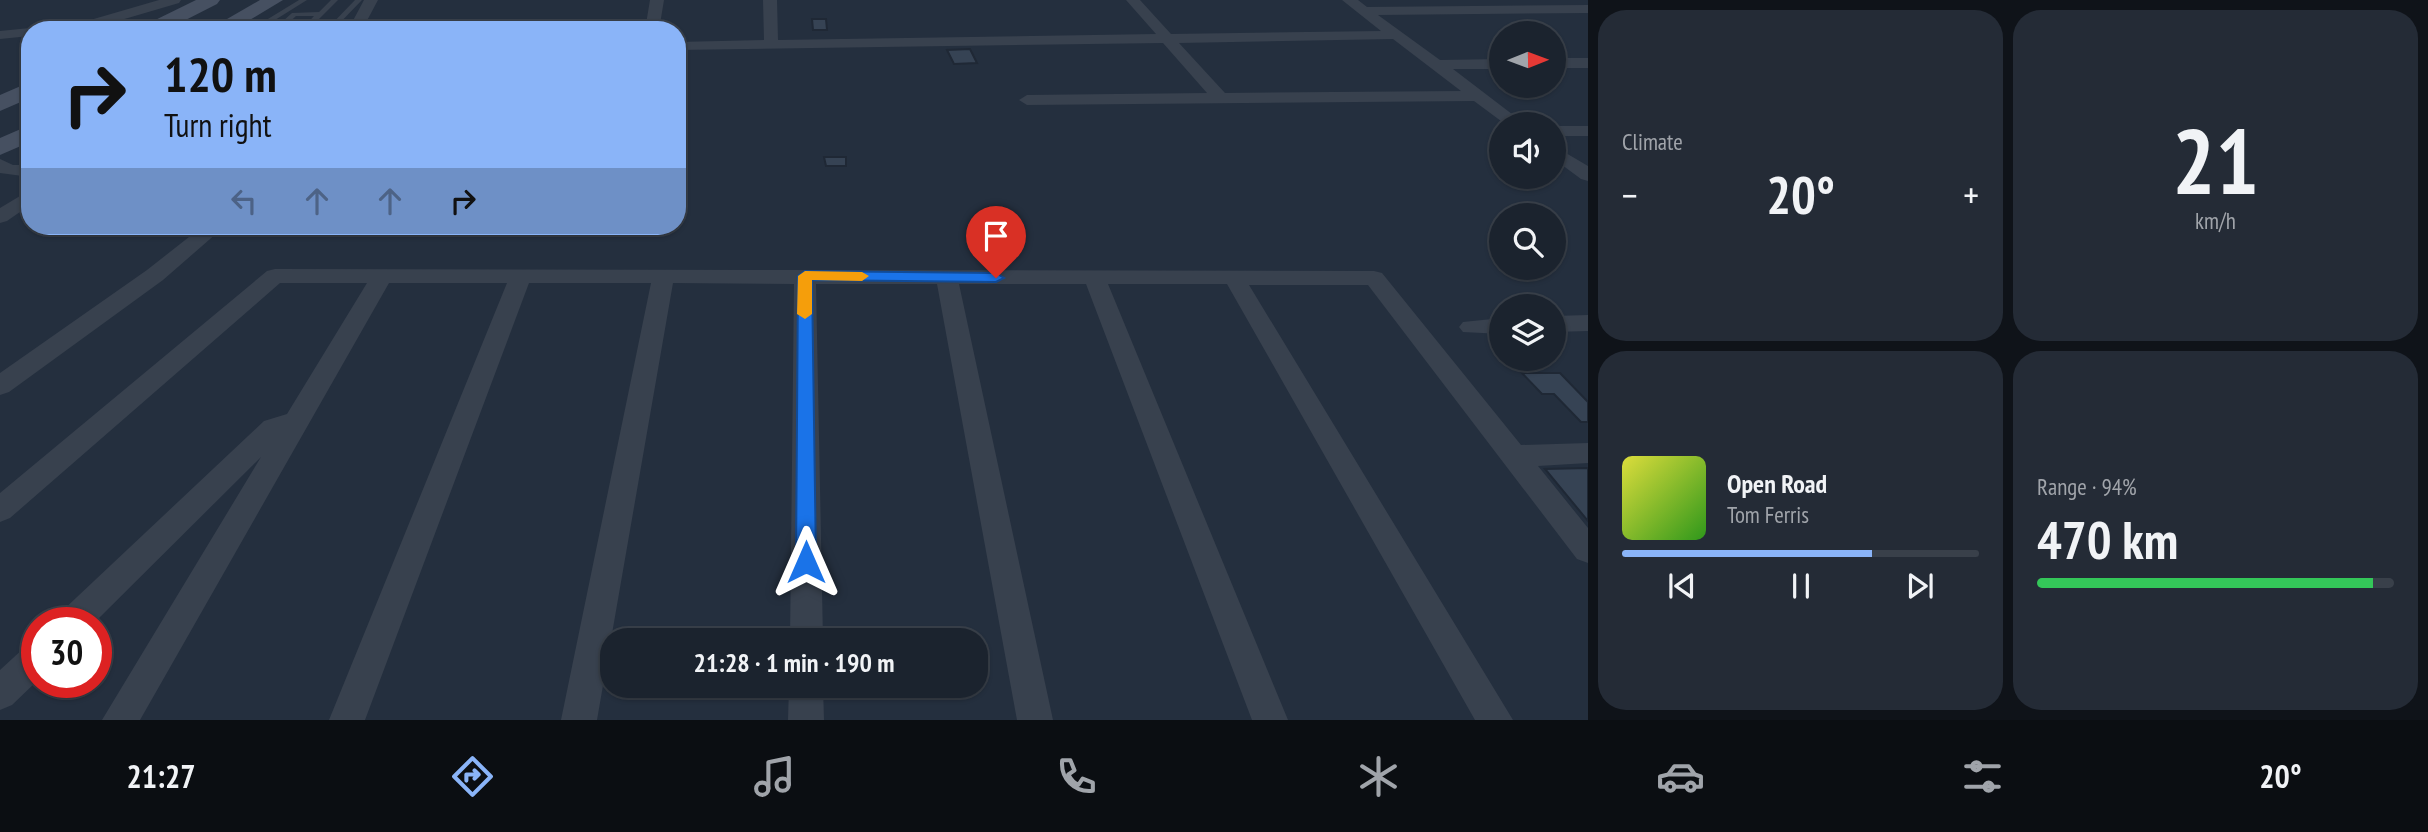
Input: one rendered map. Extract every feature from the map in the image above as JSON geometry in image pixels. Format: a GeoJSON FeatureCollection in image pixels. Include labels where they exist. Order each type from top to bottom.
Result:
{"type":"FeatureCollection","features":[{"type":"Feature","properties":{"kind":"main road"},"geometry":{"type":"LineString","coordinates":[[168,21],[203,4]]}},
{"type":"Feature","properties":{"kind":"main road"},"geometry":{"type":"LineString","coordinates":[[246,21],[284,9]]}},
{"type":"Feature","properties":{"kind":"main road"},"geometry":{"type":"LineString","coordinates":[[0,104],[21,94]]}},
{"type":"Feature","properties":{"kind":"main road"},"geometry":{"type":"LineString","coordinates":[[0,148],[21,137]]}},
{"type":"Feature","properties":{"kind":"street"},"geometry":{"type":"LineString","coordinates":[[102,21],[174,0]]}},
{"type":"Feature","properties":{"kind":"street"},"geometry":{"type":"LineString","coordinates":[[360,21],[371,0]]}},
{"type":"Feature","properties":{"kind":"street"},"geometry":{"type":"LineString","coordinates":[[376,21],[386,0]]}},
{"type":"Feature","properties":{"kind":"street"},"geometry":{"type":"LineString","coordinates":[[654,21],[657,0]]}},
{"type":"Feature","properties":{"kind":"street"},"geometry":{"type":"LineString","coordinates":[[770,0],[771,45]]}},
{"type":"Feature","properties":{"kind":"street"},"geometry":{"type":"LineString","coordinates":[[1133,0],[1219,97]]}},
{"type":"Feature","properties":{"kind":"street"},"geometry":{"type":"LineString","coordinates":[[1349,0],[1500,112]]}},
{"type":"Feature","properties":{"kind":"street"},"geometry":{"type":"LineString","coordinates":[[1570,0],[1588,10]]}},
{"type":"Feature","properties":{"kind":"street"},"geometry":{"type":"LineString","coordinates":[[138,21],[203,4]]}},
{"type":"Feature","properties":{"kind":"street"},"geometry":{"type":"LineString","coordinates":[[1364,11],[1588,10]]}},
{"type":"Feature","properties":{"kind":"street"},"geometry":{"type":"LineString","coordinates":[[0,35],[21,33]]}},
{"type":"Feature","properties":{"kind":"street"},"geometry":{"type":"LineString","coordinates":[[686,46],[1396,35]]}},
{"type":"Feature","properties":{"kind":"street"},"geometry":{"type":"LineString","coordinates":[[0,42],[21,41]]}},
{"type":"Feature","properties":{"kind":"street"},"geometry":{"type":"LineString","coordinates":[[1566,63],[1588,63]]}},
{"type":"Feature","properties":{"kind":"street"},"geometry":{"type":"LineString","coordinates":[[1437,65],[1489,64]]}},
{"type":"Feature","properties":{"kind":"street"},"geometry":{"type":"LineString","coordinates":[[1027,100],[1478,96]]}},
{"type":"Feature","properties":{"kind":"street"},"geometry":{"type":"LineString","coordinates":[[1566,131],[1588,131]]}},
{"type":"Feature","properties":{"kind":"street"},"geometry":{"type":"LineString","coordinates":[[1566,159],[1588,175]]}},
{"type":"Feature","properties":{"kind":"street"},"geometry":{"type":"LineString","coordinates":[[0,165],[9,170],[21,171]]}},
{"type":"Feature","properties":{"kind":"street"},"geometry":{"type":"LineString","coordinates":[[0,180],[21,180]]}},
{"type":"Feature","properties":{"kind":"street"},"geometry":{"type":"LineString","coordinates":[[0,217],[21,202]]}},
{"type":"Feature","properties":{"kind":"street"},"geometry":{"type":"LineString","coordinates":[[0,227],[21,214]]}},
{"type":"Feature","properties":{"kind":"street"},"geometry":{"type":"LineString","coordinates":[[1,371],[183,235]]}},
{"type":"Feature","properties":{"kind":"street"},"geometry":{"type":"LineString","coordinates":[[1,371],[155,275],[204,235]]}},
{"type":"Feature","properties":{"kind":"street"},"geometry":{"type":"LineString","coordinates":[[0,510],[275,276],[1374,278],[1588,550]]}},
{"type":"Feature","properties":{"kind":"street"},"geometry":{"type":"LineString","coordinates":[[120,720],[382,276]]}},
{"type":"Feature","properties":{"kind":"street"},"geometry":{"type":"LineString","coordinates":[[346,720],[521,276]]}},
{"type":"Feature","properties":{"kind":"street"},"geometry":{"type":"LineString","coordinates":[[579,720],[663,276]]}},
{"type":"Feature","properties":{"kind":"street"},"geometry":{"type":"LineString","coordinates":[[805,276],[806,628]]}},
{"type":"Feature","properties":{"kind":"street"},"geometry":{"type":"LineString","coordinates":[[947,277],[1035,720]]}},
{"type":"Feature","properties":{"kind":"street"},"geometry":{"type":"LineString","coordinates":[[1095,279],[1270,720]]}},
{"type":"Feature","properties":{"kind":"street"},"geometry":{"type":"LineString","coordinates":[[1235,279],[1495,720]]}},
{"type":"Feature","properties":{"kind":"street"},"geometry":{"type":"LineString","coordinates":[[1566,324],[1588,323]]}},
{"type":"Feature","properties":{"kind":"street"},"geometry":{"type":"LineString","coordinates":[[1471,327],[1489,326]]}},
{"type":"Feature","properties":{"kind":"street"},"geometry":{"type":"LineString","coordinates":[[88,607],[273,428],[297,421]]}},
{"type":"Feature","properties":{"kind":"street"},"geometry":{"type":"LineString","coordinates":[[1515,456],[1588,453]]}},
{"type":"Feature","properties":{"kind":"street"},"geometry":{"type":"LineString","coordinates":[[0,693],[21,673]]}},
{"type":"Feature","properties":{"kind":"street"},"geometry":{"type":"LineString","coordinates":[[806,698],[806,720]]}},
{"type":"Feature","properties":{"kind":"lane"},"geometry":{"type":"LineString","coordinates":[[266,21],[304,0]]}},
{"type":"Feature","properties":{"kind":"lane"},"geometry":{"type":"LineString","coordinates":[[313,21],[335,0]]}},
{"type":"Feature","properties":{"kind":"lane"},"geometry":{"type":"LineString","coordinates":[[338,21],[359,0]]}},
{"type":"Feature","properties":{"kind":"lane"},"geometry":{"type":"LineString","coordinates":[[284,9],[320,14]]}},
{"type":"Feature","properties":{"kind":"building"},"geometry":{"type":"Polygon","coordinates":[[[812,19],[826,19],[827,30],[813,30],[812,19]]]}},
{"type":"Feature","properties":{"kind":"building"},"geometry":{"type":"Polygon","coordinates":[[[970,49],[977,63],[954,64],[947,50],[970,49]]]}},
{"type":"Feature","properties":{"kind":"building"},"geometry":{"type":"Polygon","coordinates":[[[824,157],[846,157],[846,166],[826,166],[824,157]]]}},
{"type":"Feature","properties":{"kind":"building"},"geometry":{"type":"Polygon","coordinates":[[[1522,373],[1560,373],[1588,402],[1588,422],[1581,422],[1554,394],[1542,394],[1522,373]]]}},
{"type":"Feature","properties":{"kind":"building"},"geometry":{"type":"Polygon","coordinates":[[[1588,468],[1588,521],[1545,469],[1588,468]]]}},
{"type":"Feature","properties":{"kind":"slow traffic"},"geometry":{"type":"LineString","coordinates":[[805,314],[805,276],[862,276]]}},
{"type":"Feature","properties":{"kind":"route"},"geometry":{"type":"LineString","coordinates":[[806,562],[805,276],[996,278]]}}]}
